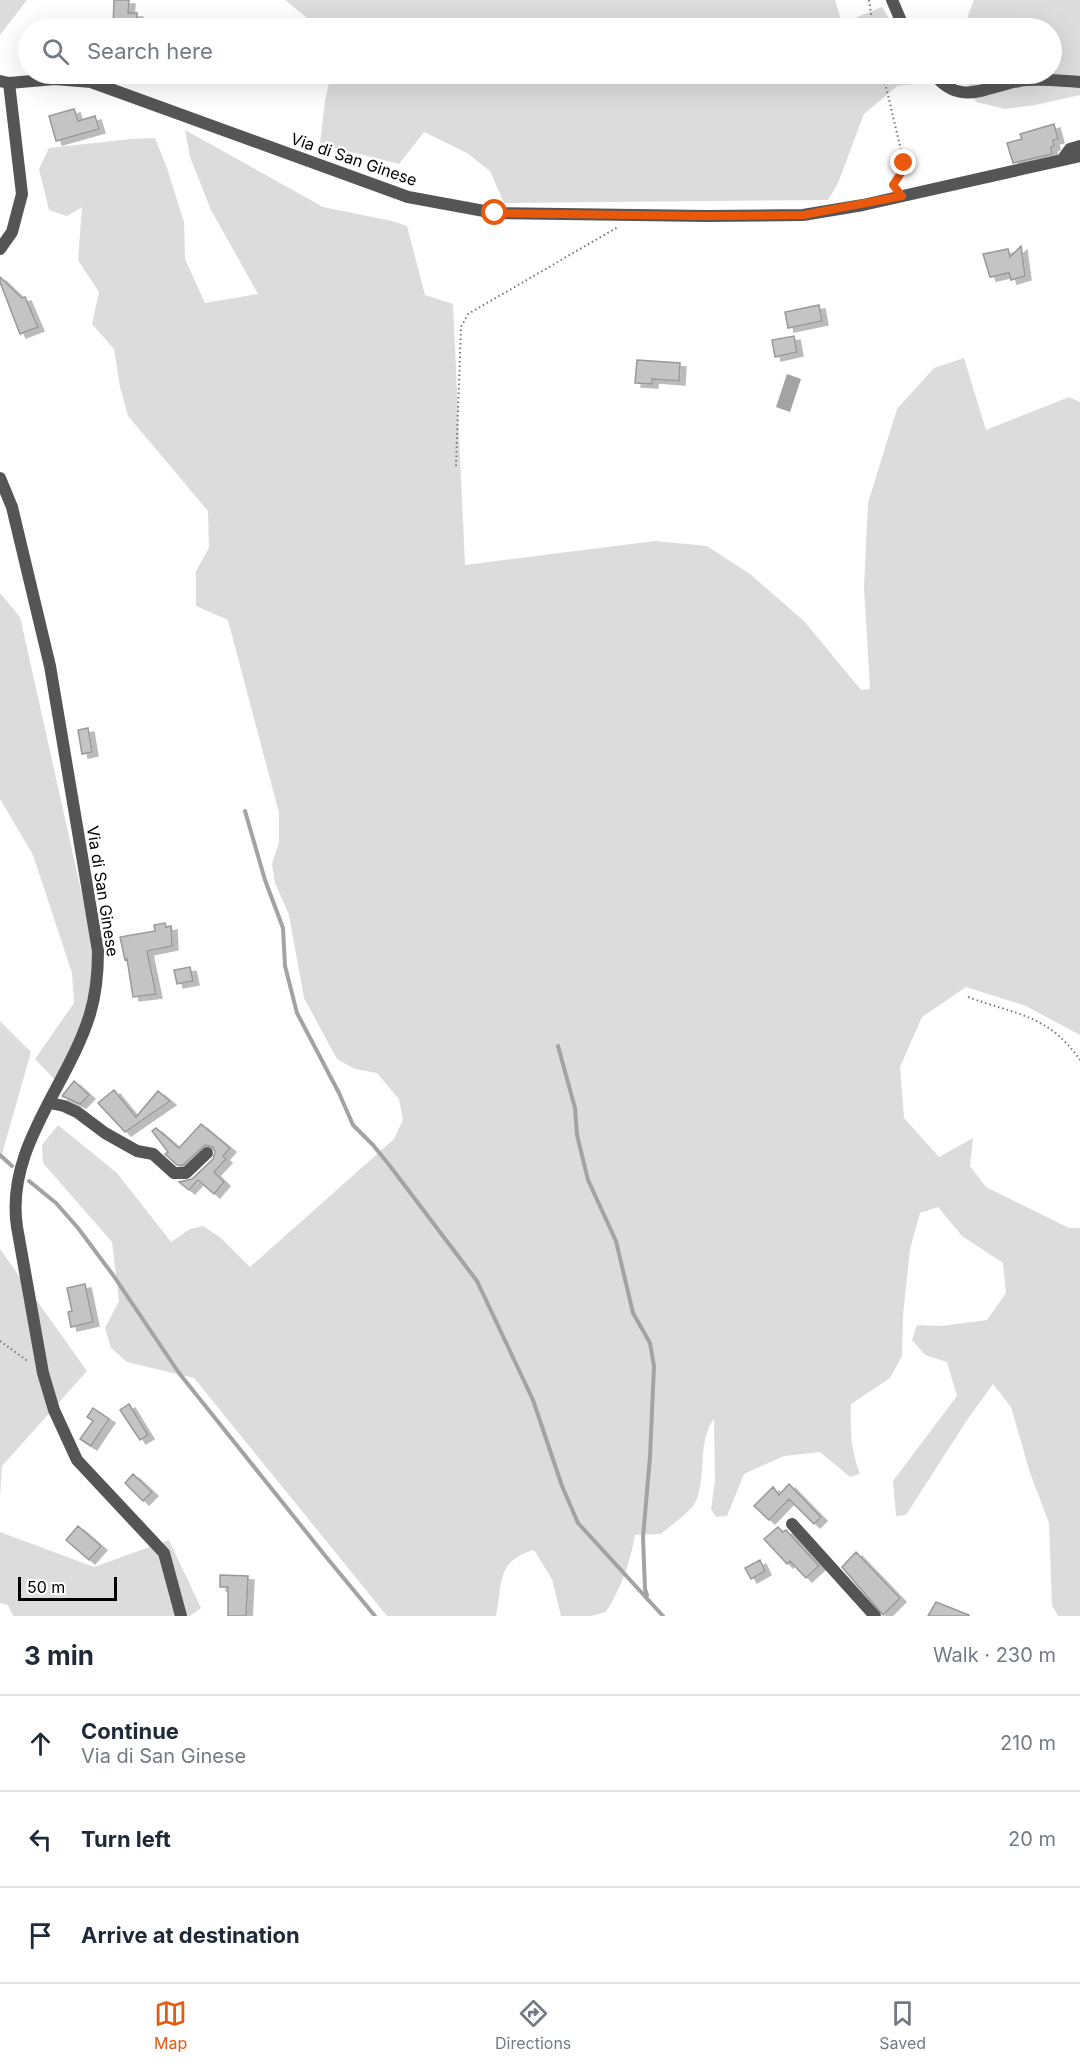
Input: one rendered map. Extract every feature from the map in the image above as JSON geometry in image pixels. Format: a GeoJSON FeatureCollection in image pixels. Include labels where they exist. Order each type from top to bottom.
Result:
{"type":"FeatureCollection","features":[{"type":"Feature","properties":{"kind":"street"},"geometry":{"type":"LineString","coordinates":[[892,0],[900,18]]}},
{"type":"Feature","properties":{"kind":"street"},"geometry":{"type":"LineString","coordinates":[[0,93],[5,82]]}},
{"type":"Feature","properties":{"kind":"street"},"geometry":{"type":"LineString","coordinates":[[0,249],[12,232],[22,194],[5,82]]}},
{"type":"Feature","properties":{"kind":"street"},"geometry":{"type":"LineString","coordinates":[[1062,82],[1080,82]]}},
{"type":"Feature","properties":{"kind":"street","name":"Via di San Ginese"},"geometry":{"type":"LineString","coordinates":[[97,84],[408,197],[495,213],[803,215],[902,196],[1080,156]]}},
{"type":"Feature","properties":{"kind":"street"},"geometry":{"type":"LineString","coordinates":[[946,84],[954,91],[975,93],[1009,84]]}},
{"type":"Feature","properties":{"kind":"street"},"geometry":{"type":"LineString","coordinates":[[1062,160],[1070,149],[1080,146]]}},
{"type":"Feature","properties":{"kind":"street","name":"Via di San Ginese"},"geometry":{"type":"LineString","coordinates":[[0,478],[12,507],[50,666],[98,951],[96,989],[90,1014],[32,1137],[17,1182],[17,1227],[43,1373],[54,1410],[76,1460],[164,1553],[181,1616]]}},
{"type":"Feature","properties":{"kind":"street"},"geometry":{"type":"LineString","coordinates":[[50,1103],[70,1109],[117,1140],[153,1155],[174,1173],[186,1173],[207,1153]]}},
{"type":"Feature","properties":{"kind":"street"},"geometry":{"type":"LineString","coordinates":[[792,1524],[875,1616]]}},
{"type":"Feature","properties":{"kind":"path"},"geometry":{"type":"LineString","coordinates":[[869,0],[872,18]]}},
{"type":"Feature","properties":{"kind":"path"},"geometry":{"type":"LineString","coordinates":[[885,84],[904,163],[903,170],[893,185],[902,196]]}},
{"type":"Feature","properties":{"kind":"path"},"geometry":{"type":"LineString","coordinates":[[456,466],[461,327],[468,314],[616,229],[629,214]]}},
{"type":"Feature","properties":{"kind":"path"},"geometry":{"type":"LineString","coordinates":[[968,997],[1031,1016],[1069,1043],[1080,1060]]}},
{"type":"Feature","properties":{"kind":"path"},"geometry":{"type":"LineString","coordinates":[[0,1341],[43,1373]]}},
{"type":"Feature","properties":{"kind":"shaded area"},"geometry":{"type":"Polygon","coordinates":[[[0,0],[27,0],[0,35],[0,0]]]}},
{"type":"Feature","properties":{"kind":"shaded area"},"geometry":{"type":"Polygon","coordinates":[[[285,0],[835,0],[840,18],[307,18],[285,0]]]}},
{"type":"Feature","properties":{"kind":"shaded area"},"geometry":{"type":"Polygon","coordinates":[[[974,0],[1080,0],[1080,95],[1005,109],[976,102],[968,84],[1062,84],[1062,18],[968,18],[974,0]]]}},
{"type":"Feature","properties":{"kind":"shaded area"},"geometry":{"type":"Polygon","coordinates":[[[882,7],[889,18],[854,18],[882,7]]]}},
{"type":"Feature","properties":{"kind":"shaded area"},"geometry":{"type":"Polygon","coordinates":[[[329,84],[914,84],[897,86],[864,114],[838,183],[828,200],[504,203],[490,171],[467,153],[424,132],[399,164],[320,144],[329,84]]]}},
{"type":"Feature","properties":{"kind":"shaded area"},"geometry":{"type":"Polygon","coordinates":[[[185,130],[323,207],[407,226],[425,295],[453,304],[465,565],[655,541],[707,546],[750,574],[804,621],[861,690],[870,689],[864,587],[868,503],[897,409],[934,368],[964,358],[986,430],[1069,397],[1080,402],[1080,1035],[1026,1006],[966,987],[922,1017],[900,1067],[904,1118],[939,1157],[973,1138],[970,1166],[986,1187],[1069,1228],[1080,1228],[1080,1616],[1058,1616],[1052,1605],[1049,1523],[1030,1473],[1011,1407],[993,1384],[906,1515],[896,1516],[893,1481],[957,1396],[947,1362],[925,1355],[912,1340],[917,1325],[941,1326],[987,1320],[1006,1293],[1003,1263],[962,1236],[938,1207],[920,1213],[910,1249],[903,1315],[902,1356],[890,1378],[851,1404],[852,1440],[860,1474],[850,1477],[820,1452],[784,1456],[744,1474],[727,1516],[716,1517],[711,1509],[715,1480],[714,1419],[706,1437],[701,1480],[694,1505],[661,1534],[635,1535],[624,1575],[612,1602],[606,1612],[591,1616],[561,1616],[552,1579],[534,1550],[513,1560],[507,1567],[503,1575],[496,1616],[387,1616],[194,1378],[127,1362],[111,1348],[105,1328],[119,1301],[112,1242],[43,1163],[42,1145],[58,1125],[117,1173],[171,1242],[190,1229],[203,1226],[221,1238],[250,1267],[394,1139],[403,1120],[399,1099],[377,1073],[355,1069],[337,1059],[304,998],[289,915],[275,883],[272,864],[279,842],[279,813],[228,620],[196,606],[196,571],[209,548],[208,511],[128,416],[120,387],[114,349],[92,324],[99,292],[78,260],[82,207],[67,216],[49,210],[39,169],[49,148],[155,138],[184,222],[185,259],[205,303],[258,294],[211,210],[190,157],[185,130]]]}},
{"type":"Feature","properties":{"kind":"shaded area"},"geometry":{"type":"Polygon","coordinates":[[[787,374],[801,379],[790,412],[776,407],[787,374]]]}},
{"type":"Feature","properties":{"kind":"shaded area"},"geometry":{"type":"Polygon","coordinates":[[[0,593],[20,617],[95,953],[91,998],[83,1022],[55,1080],[35,1059],[74,1003],[72,973],[33,855],[0,799],[0,593]]]}},
{"type":"Feature","properties":{"kind":"shaded area"},"geometry":{"type":"Polygon","coordinates":[[[0,1021],[31,1052],[0,1161],[0,1021]]]}},
{"type":"Feature","properties":{"kind":"shaded area"},"geometry":{"type":"Polygon","coordinates":[[[0,1249],[87,1371],[2,1466],[0,1497],[0,1249]]]}},
{"type":"Feature","properties":{"kind":"shaded area"},"geometry":{"type":"Polygon","coordinates":[[[0,1532],[94,1567],[169,1540],[201,1608],[190,1616],[13,1616],[8,1605],[0,1603],[0,1532]]]}},
{"type":"Feature","properties":{"kind":"building"},"geometry":{"type":"Polygon","coordinates":[[[114,0],[129,0],[128,13],[137,13],[137,18],[113,18],[114,0]]]}},
{"type":"Feature","properties":{"kind":"building"},"geometry":{"type":"Polygon","coordinates":[[[74,109],[78,121],[95,116],[99,129],[56,141],[49,116],[74,109]]]}},
{"type":"Feature","properties":{"kind":"building"},"geometry":{"type":"Polygon","coordinates":[[[1054,124],[1058,139],[1053,140],[1052,154],[1013,163],[1007,143],[1022,139],[1020,134],[1054,124]]]}},
{"type":"Feature","properties":{"kind":"building"},"geometry":{"type":"Polygon","coordinates":[[[1021,246],[1025,276],[1011,280],[1009,273],[990,277],[983,254],[1008,249],[1010,257],[1021,246]]]}},
{"type":"Feature","properties":{"kind":"building"},"geometry":{"type":"Polygon","coordinates":[[[0,277],[22,298],[25,297],[38,327],[20,334],[0,277]]]}},
{"type":"Feature","properties":{"kind":"building"},"geometry":{"type":"Polygon","coordinates":[[[819,305],[822,321],[788,328],[785,312],[819,305]]]}},
{"type":"Feature","properties":{"kind":"building"},"geometry":{"type":"Polygon","coordinates":[[[794,336],[797,352],[775,357],[772,340],[794,336]]]}},
{"type":"Feature","properties":{"kind":"building"},"geometry":{"type":"Polygon","coordinates":[[[637,360],[680,363],[679,381],[652,379],[652,384],[635,383],[637,360]]]}},
{"type":"Feature","properties":{"kind":"building"},"geometry":{"type":"Polygon","coordinates":[[[88,728],[92,752],[82,754],[78,730],[88,728]]]}},
{"type":"Feature","properties":{"kind":"building"},"geometry":{"type":"Polygon","coordinates":[[[165,923],[166,927],[171,926],[172,946],[147,951],[156,994],[133,997],[127,959],[125,960],[120,937],[155,931],[154,925],[165,923]]]}},
{"type":"Feature","properties":{"kind":"building"},"geometry":{"type":"Polygon","coordinates":[[[190,967],[193,981],[177,984],[174,970],[190,967]]]}},
{"type":"Feature","properties":{"kind":"building"},"geometry":{"type":"Polygon","coordinates":[[[74,1081],[89,1095],[80,1104],[62,1096],[74,1081]]]}},
{"type":"Feature","properties":{"kind":"building"},"geometry":{"type":"Polygon","coordinates":[[[114,1090],[136,1117],[158,1091],[170,1101],[125,1132],[98,1103],[114,1090]]]}},
{"type":"Feature","properties":{"kind":"building"},"geometry":{"type":"Polygon","coordinates":[[[201,1124],[230,1148],[223,1156],[226,1159],[214,1172],[224,1182],[214,1194],[198,1180],[189,1190],[179,1182],[192,1179],[213,1159],[215,1152],[213,1147],[205,1145],[183,1165],[177,1165],[165,1154],[168,1152],[152,1131],[156,1128],[179,1148],[201,1124]]]}},
{"type":"Feature","properties":{"kind":"building"},"geometry":{"type":"Polygon","coordinates":[[[85,1284],[93,1322],[71,1327],[68,1312],[72,1311],[67,1288],[85,1284]]]}},
{"type":"Feature","properties":{"kind":"building"},"geometry":{"type":"Polygon","coordinates":[[[129,1404],[148,1435],[140,1440],[120,1410],[129,1404]]]}},
{"type":"Feature","properties":{"kind":"building"},"geometry":{"type":"Polygon","coordinates":[[[93,1408],[109,1419],[91,1446],[80,1439],[93,1421],[87,1417],[93,1408]]]}},
{"type":"Feature","properties":{"kind":"building"},"geometry":{"type":"Polygon","coordinates":[[[133,1474],[152,1492],[143,1501],[125,1483],[133,1474]]]}},
{"type":"Feature","properties":{"kind":"building"},"geometry":{"type":"Polygon","coordinates":[[[789,1484],[821,1517],[814,1524],[789,1499],[769,1520],[754,1506],[773,1487],[779,1495],[789,1484]]]}},
{"type":"Feature","properties":{"kind":"building"},"geometry":{"type":"Polygon","coordinates":[[[78,1526],[101,1546],[89,1560],[66,1540],[78,1526]]]}},
{"type":"Feature","properties":{"kind":"building"},"geometry":{"type":"Polygon","coordinates":[[[778,1527],[783,1532],[786,1530],[819,1566],[806,1578],[790,1561],[787,1564],[764,1539],[778,1527]]]}},
{"type":"Feature","properties":{"kind":"building"},"geometry":{"type":"Polygon","coordinates":[[[856,1552],[900,1598],[883,1615],[842,1567],[856,1552]]]}},
{"type":"Feature","properties":{"kind":"building"},"geometry":{"type":"Polygon","coordinates":[[[760,1560],[765,1571],[751,1579],[745,1568],[760,1560]]]}},
{"type":"Feature","properties":{"kind":"building"},"geometry":{"type":"Polygon","coordinates":[[[220,1575],[248,1576],[246,1616],[228,1616],[228,1587],[220,1587],[220,1575]]]}},
{"type":"Feature","properties":{"kind":"building"},"geometry":{"type":"Polygon","coordinates":[[[936,1602],[969,1615],[969,1616],[928,1616],[936,1602]]]}},
{"type":"Feature","properties":{"kind":"waterway"},"geometry":{"type":"LineString","coordinates":[[245,811],[265,880],[283,928],[285,966],[297,1013],[353,1125],[390,1166],[477,1281],[533,1400],[562,1486],[578,1523],[663,1616]]}},
{"type":"Feature","properties":{"kind":"waterway"},"geometry":{"type":"LineString","coordinates":[[558,1046],[575,1108],[577,1135],[588,1180],[616,1241],[633,1313],[650,1343],[654,1366],[650,1457],[643,1537],[647,1595]]}},
{"type":"Feature","properties":{"kind":"waterway"},"geometry":{"type":"LineString","coordinates":[[0,1155],[12,1166]]}},
{"type":"Feature","properties":{"kind":"waterway"},"geometry":{"type":"LineString","coordinates":[[29,1181],[56,1203],[78,1228],[113,1275],[179,1373],[375,1616]]}},
{"type":"Feature","properties":{"kind":"route"},"geometry":{"type":"LineString","coordinates":[[495,213],[803,215],[902,196],[893,185],[903,170],[904,163]]}}]}
